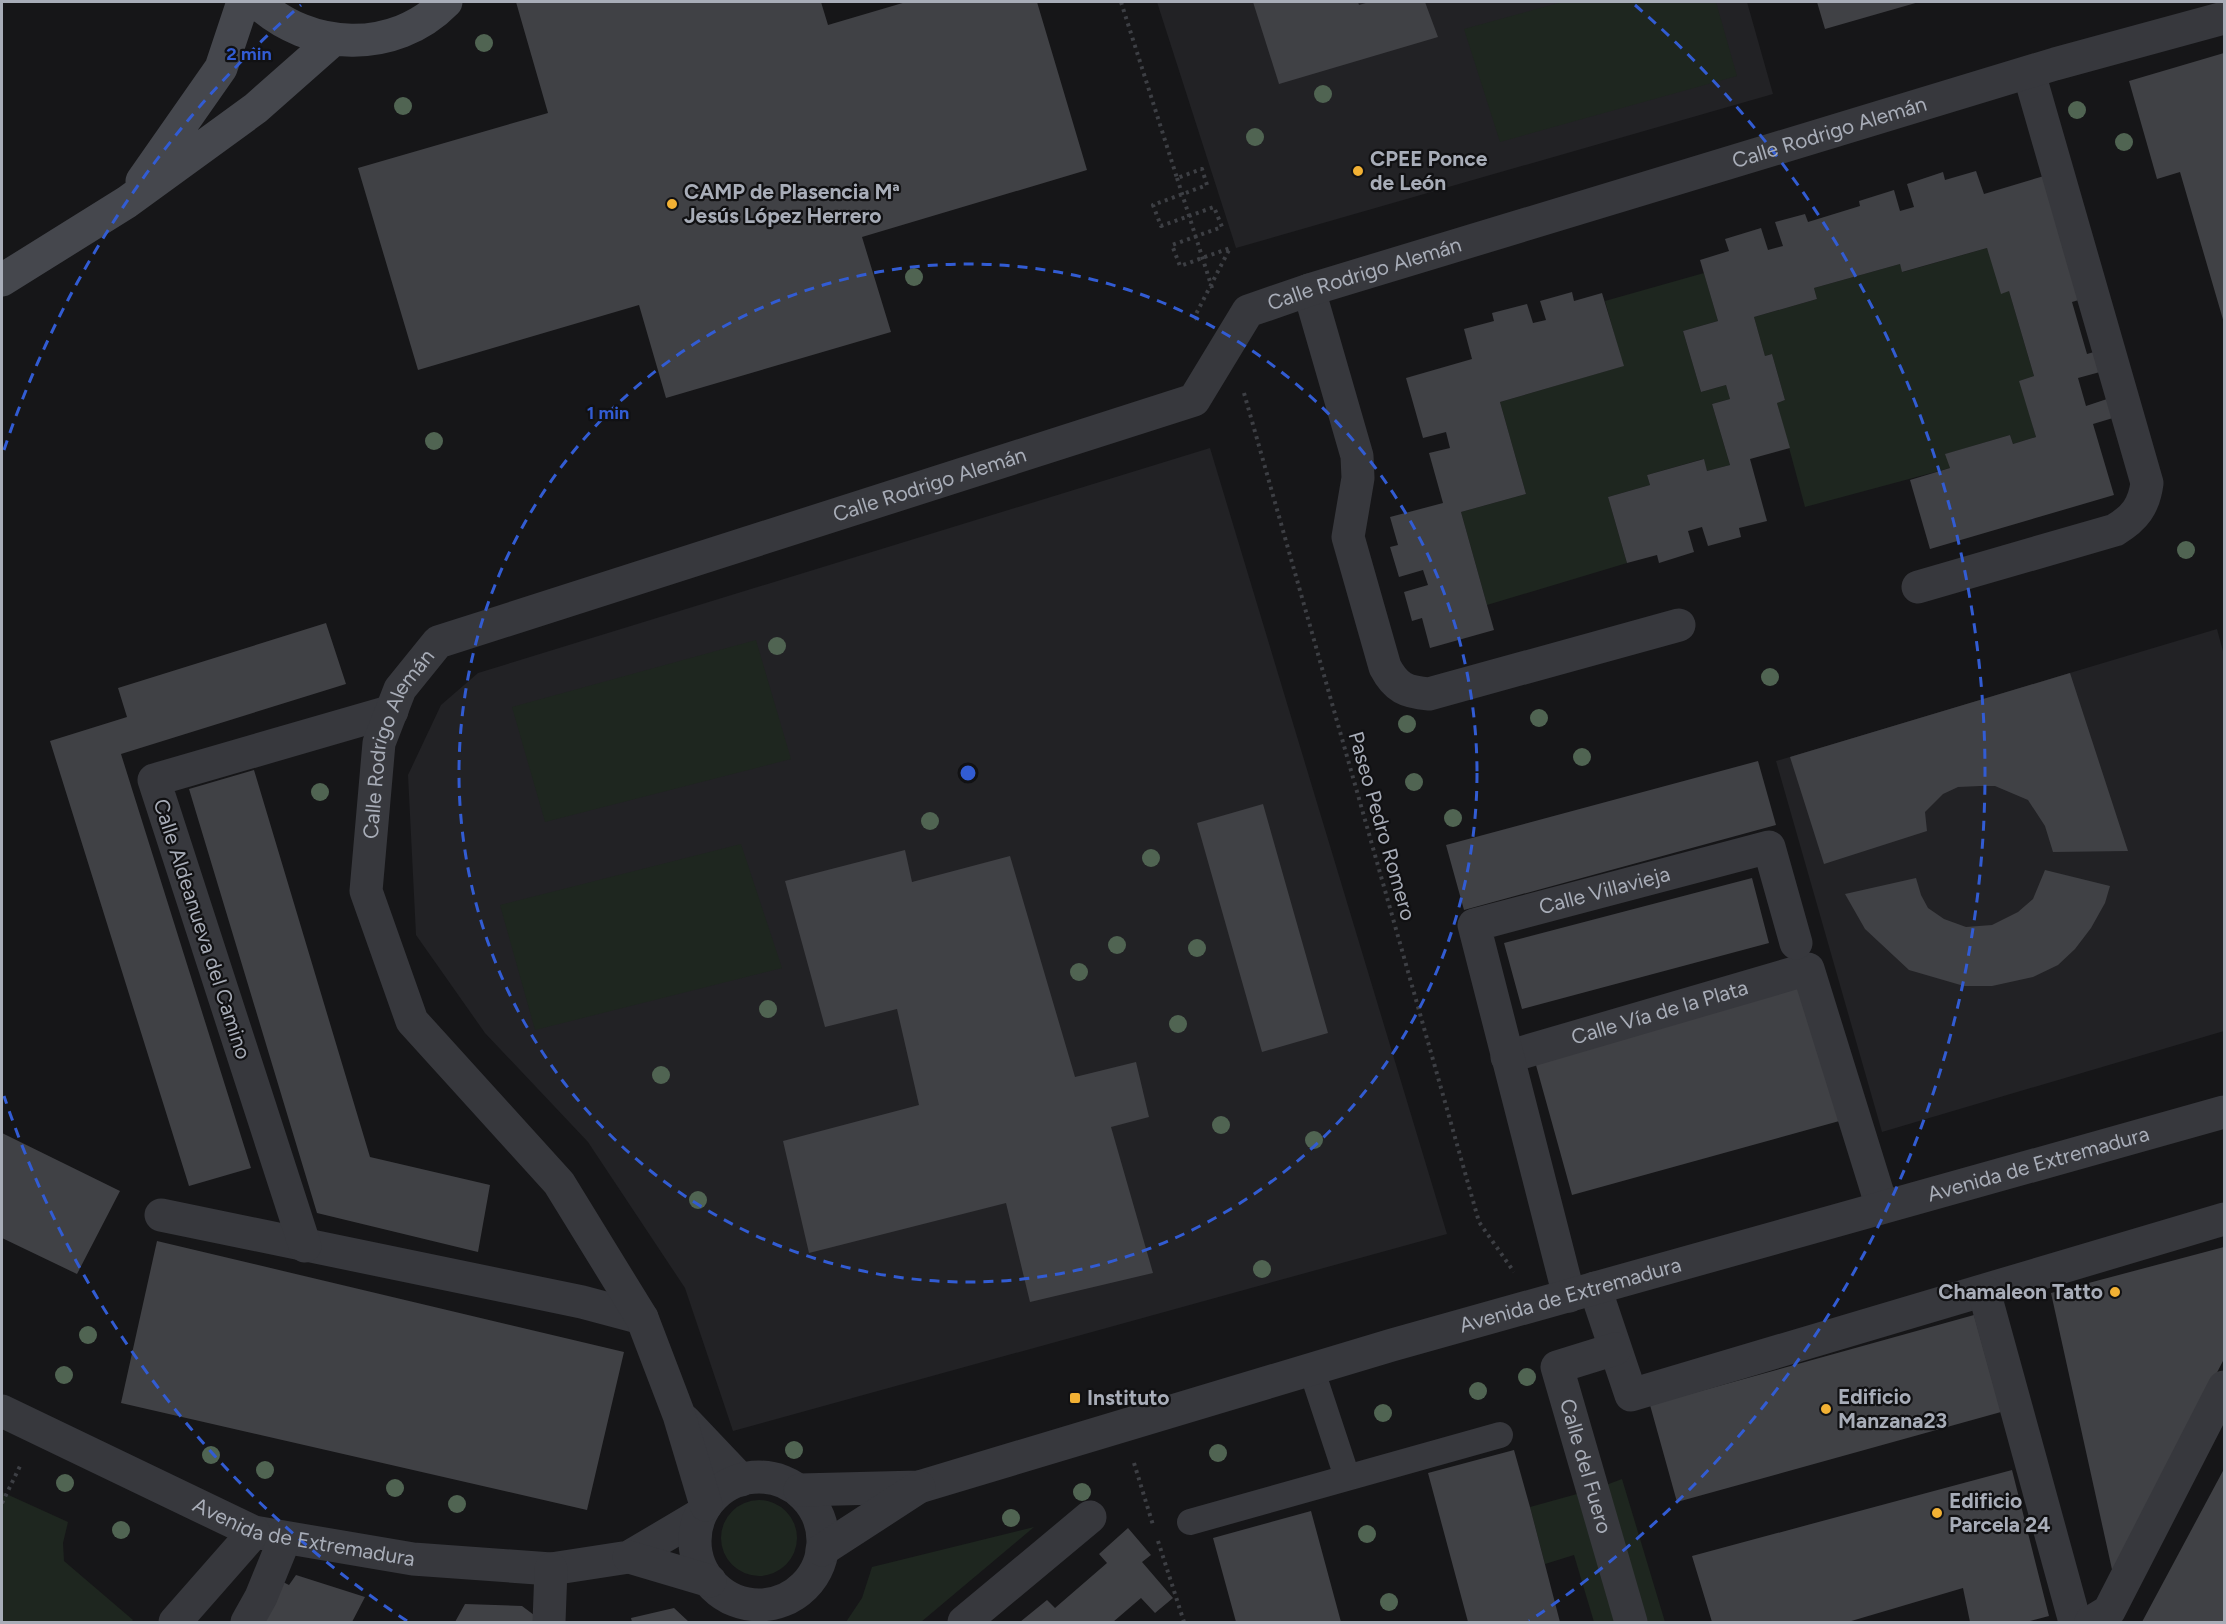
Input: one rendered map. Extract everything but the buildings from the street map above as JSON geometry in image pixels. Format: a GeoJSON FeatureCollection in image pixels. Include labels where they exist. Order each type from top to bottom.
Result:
{"type":"FeatureCollection","features":[{"type":"Feature","properties":{"kind":"main road"},"geometry":{"type":"LineString","coordinates":[[127,202],[221,68],[243,2]]}},
{"type":"Feature","properties":{"kind":"main road"},"geometry":{"type":"LineString","coordinates":[[257,2],[271,15],[300,31],[333,40],[370,40],[405,30],[436,12],[446,2]]}},
{"type":"Feature","properties":{"kind":"main road"},"geometry":{"type":"LineString","coordinates":[[2,280],[127,202],[256,108],[333,40]]}},
{"type":"Feature","properties":{"kind":"street","name":"Calle Rodrigo Alemán"},"geometry":{"type":"LineString","coordinates":[[703,1510],[679,1415],[642,1317],[559,1183],[412,1021],[366,891],[379,743],[400,690],[438,642],[1194,400],[1248,311],[1309,290],[2029,73],[2224,18]]}},
{"type":"Feature","properties":{"kind":"street"},"geometry":{"type":"LineString","coordinates":[[1918,587],[2115,530],[2139,511],[2145,498],[2147,483],[2029,73]]}},
{"type":"Feature","properties":{"kind":"street"},"geometry":{"type":"LineString","coordinates":[[1309,290],[1357,456],[1358,478],[1348,537],[1385,667],[1393,682],[1408,693],[1429,694],[1679,625]]}},
{"type":"Feature","properties":{"kind":"street","name":"Calle Aldeanueva del Camino"},"geometry":{"type":"LineString","coordinates":[[305,1246],[154,780],[392,711]]}},
{"type":"Feature","properties":{"kind":"street","name":"Calle Villavieja"},"geometry":{"type":"LineString","coordinates":[[1507,1057],[1474,926],[1769,847],[1796,943]]}},
{"type":"Feature","properties":{"kind":"street","name":"Calle Vía de la Plata"},"geometry":{"type":"LineString","coordinates":[[1507,1057],[1808,969],[1882,1207]]}},
{"type":"Feature","properties":{"kind":"street"},"geometry":{"type":"LineString","coordinates":[[1507,1057],[1582,1292],[1615,1349],[1631,1395],[2224,1219]]}},
{"type":"Feature","properties":{"kind":"street","name":"Avenida de Extremadura"},"geometry":{"type":"LineString","coordinates":[[800,1490],[919,1487],[1537,1304],[2224,1112]]}},
{"type":"Feature","properties":{"kind":"street"},"geometry":{"type":"LineString","coordinates":[[161,1215],[582,1302],[642,1317]]}},
{"type":"Feature","properties":{"kind":"street"},"geometry":{"type":"LineString","coordinates":[[1984,1291],[2075,1623]]}},
{"type":"Feature","properties":{"kind":"street","name":"Calle del Fuero"},"geometry":{"type":"LineString","coordinates":[[1615,1349],[1557,1367],[1631,1623]]}},
{"type":"Feature","properties":{"kind":"street"},"geometry":{"type":"LineString","coordinates":[[2091,1623],[2109,1611],[2224,1387]]}},
{"type":"Feature","properties":{"kind":"street","name":"Avenida de Extremadura"},"geometry":{"type":"LineString","coordinates":[[2,1411],[269,1535],[413,1559],[551,1569],[629,1557],[703,1510]]}},
{"type":"Feature","properties":{"kind":"street","name":"Calle Rodrigo Alemán"},"geometry":{"type":"LineString","coordinates":[[679,1415],[741,1480]]}},
{"type":"Feature","properties":{"kind":"street"},"geometry":{"type":"LineString","coordinates":[[715,1586],[739,1602],[760,1605],[777,1612],[799,1592],[813,1576],[824,1536],[819,1516],[800,1490],[770,1477],[741,1480],[729,1484],[703,1510],[695,1536],[697,1557],[715,1586],[733,1623]]}},
{"type":"Feature","properties":{"kind":"street","name":"Avenida de Extremadura"},"geometry":{"type":"LineString","coordinates":[[822,1550],[919,1487]]}},
{"type":"Feature","properties":{"kind":"street"},"geometry":{"type":"LineString","coordinates":[[964,1623],[1090,1517]]}},
{"type":"Feature","properties":{"kind":"street"},"geometry":{"type":"LineString","coordinates":[[175,1623],[269,1535]]}},
{"type":"Feature","properties":{"kind":"street"},"geometry":{"type":"LineString","coordinates":[[247,1623],[261,1597],[269,1535]]}},
{"type":"Feature","properties":{"kind":"street","name":"Avenida de Extremadura"},"geometry":{"type":"LineString","coordinates":[[629,1557],[715,1586]]}},
{"type":"Feature","properties":{"kind":"street"},"geometry":{"type":"LineString","coordinates":[[549,1623],[551,1569]]}},
{"type":"Feature","properties":{"kind":"lane"},"geometry":{"type":"LineString","coordinates":[[1312,1371],[1347,1477]]}},
{"type":"Feature","properties":{"kind":"lane"},"geometry":{"type":"LineString","coordinates":[[1190,1522],[1500,1435]]}},
{"type":"Feature","properties":{"kind":"path"},"geometry":{"type":"LineString","coordinates":[[1121,2],[1211,285],[1222,352]]}},
{"type":"Feature","properties":{"kind":"path"},"geometry":{"type":"LineString","coordinates":[[1177,178],[1202,169],[1207,185],[1153,205],[1161,226],[1214,207],[1222,227],[1172,245],[1180,266],[1230,248],[1195,316],[1222,352]]}},
{"type":"Feature","properties":{"kind":"path","name":"Paseo Pedro Romero"},"geometry":{"type":"LineString","coordinates":[[1222,352],[1479,1222],[1537,1304]]}},
{"type":"Feature","properties":{"kind":"shaded area","name":"CPEE Ponce de León"},"geometry":{"type":"Polygon","coordinates":[[[1157,2],[1747,2],[1773,94],[1236,248],[1157,2]]]}},
{"type":"Feature","properties":{"kind":"shaded area"},"geometry":{"type":"Polygon","coordinates":[[[1562,2],[1716,2],[1737,76],[1500,142],[1464,29],[1562,2]]]}},
{"type":"Feature","properties":{"kind":"shaded area"},"geometry":{"type":"Polygon","coordinates":[[[1987,248],[2009,291],[2034,376],[2020,381],[2036,437],[2013,444],[2010,435],[1946,454],[1950,468],[1805,507],[1777,403],[1785,400],[1772,354],[1765,356],[1754,317],[1817,299],[1814,288],[1900,264],[1903,272],[1987,248]]]}},
{"type":"Feature","properties":{"kind":"shaded area"},"geometry":{"type":"Polygon","coordinates":[[[1704,273],[1718,321],[1683,331],[1701,392],[1726,385],[1730,399],[1712,404],[1730,465],[1707,471],[1703,459],[1647,475],[1650,485],[1608,497],[1627,563],[1487,605],[1461,512],[1526,494],[1500,402],[1623,366],[1605,301],[1704,273]]]}},
{"type":"Feature","properties":{"kind":"shaded area"},"geometry":{"type":"Polygon","coordinates":[[[1210,448],[1447,1234],[733,1431],[685,1288],[588,1142],[485,1033],[416,935],[408,775],[441,705],[478,673],[1210,448]]]}},
{"type":"Feature","properties":{"kind":"shaded area"},"geometry":{"type":"Polygon","coordinates":[[[2217,629],[2224,655],[2224,1031],[1882,1132],[1776,761],[2217,629]]]}},
{"type":"Feature","properties":{"kind":"shaded area"},"geometry":{"type":"Polygon","coordinates":[[[756,640],[791,759],[545,822],[512,707],[756,640]]]}},
{"type":"Feature","properties":{"kind":"shaded area"},"geometry":{"type":"Polygon","coordinates":[[[741,844],[782,968],[535,1030],[500,905],[741,844]]]}},
{"type":"Feature","properties":{"kind":"shaded area"},"geometry":{"type":"Polygon","coordinates":[[[1622,1479],[1665,1622],[1639,1622],[1598,1488],[1622,1479]]]}},
{"type":"Feature","properties":{"kind":"shaded area"},"geometry":{"type":"Polygon","coordinates":[[[2,1492],[68,1522],[63,1543],[64,1561],[133,1620],[131,1622],[2,1622],[2,1492]]]}},
{"type":"Feature","properties":{"kind":"shaded area"},"geometry":{"type":"Polygon","coordinates":[[[1577,1494],[1616,1622],[1594,1622],[1574,1555],[1545,1564],[1530,1507],[1577,1494]]]}},
{"type":"Feature","properties":{"kind":"shaded area"},"geometry":{"type":"Polygon","coordinates":[[[759,1500],[774,1503],[786,1511],[794,1523],[797,1538],[794,1553],[786,1565],[774,1573],[759,1576],[744,1573],[732,1565],[724,1553],[721,1538],[724,1523],[732,1511],[744,1503],[759,1500]]]}},
{"type":"Feature","properties":{"kind":"shaded area"},"geometry":{"type":"Polygon","coordinates":[[[1034,1527],[921,1622],[846,1622],[862,1598],[872,1567],[1034,1527]]]}},
{"type":"Feature","properties":{"kind":"place","name":"CPEE Ponce de León"},"geometry":{"type":"Point","coordinates":[1358,171]}},
{"type":"Feature","properties":{"kind":"place","name":"CAMP de Plasencia Mª Jesús López Herrero"},"geometry":{"type":"Point","coordinates":[672,204]}},
{"type":"Feature","properties":{"kind":"place","name":"Chamaleon Tatto"},"geometry":{"type":"Point","coordinates":[2115,1292]}},
{"type":"Feature","properties":{"kind":"place","name":"Instituto"},"geometry":{"type":"Point","coordinates":[1075,1398]}},
{"type":"Feature","properties":{"kind":"place","name":"Edificio Manzana23"},"geometry":{"type":"Point","coordinates":[1826,1409]}},
{"type":"Feature","properties":{"kind":"place","name":"Edificio Parcela 24"},"geometry":{"type":"Point","coordinates":[1937,1513]}}]}
